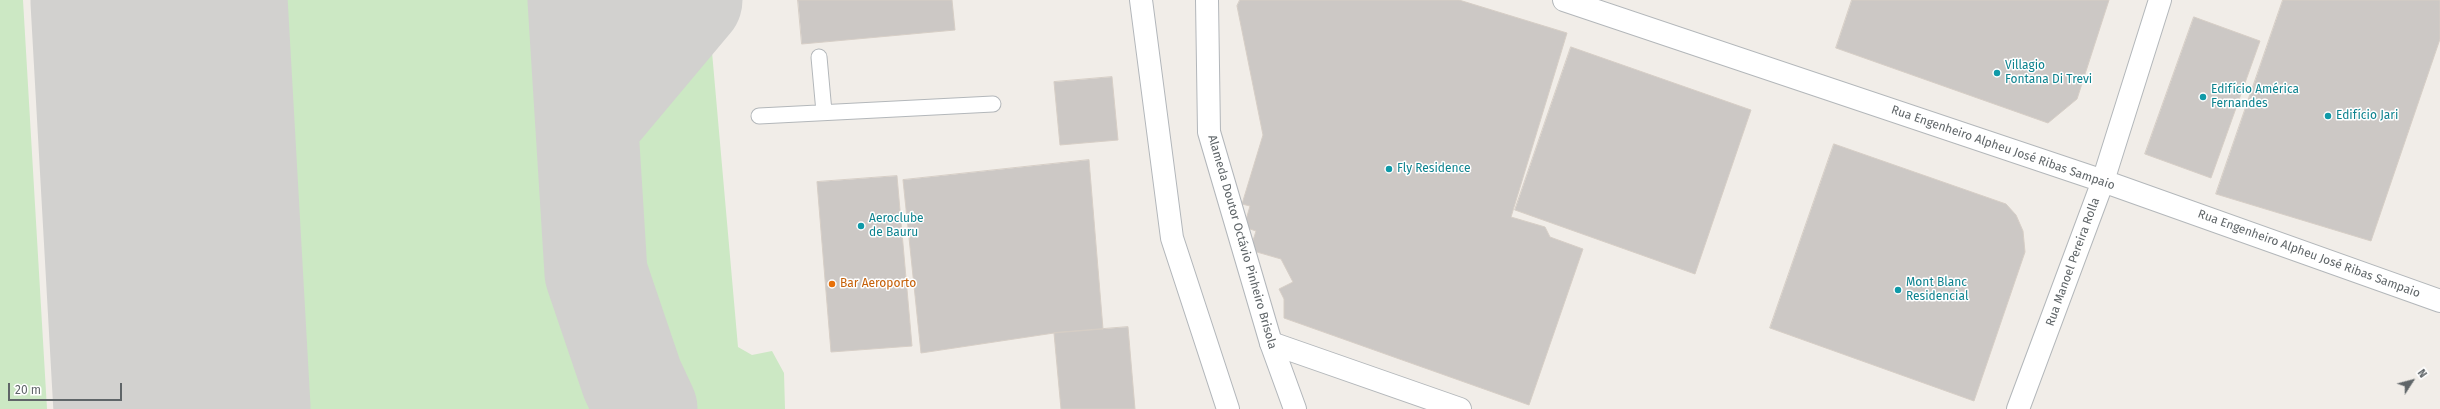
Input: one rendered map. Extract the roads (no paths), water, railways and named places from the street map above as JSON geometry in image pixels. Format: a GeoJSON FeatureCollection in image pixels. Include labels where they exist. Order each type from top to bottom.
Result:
{"type":"FeatureCollection","features":[{"type":"Feature","properties":{"kind":"street"},"geometry":{"type":"LineString","coordinates":[[1141,0],[1172,238],[1228,409]]}},
{"type":"Feature","properties":{"kind":"street","name":"Alameda Doutor Octávio Pinheiro Brisola"},"geometry":{"type":"LineString","coordinates":[[1207,0],[1209,132],[1271,343],[1295,409]]}},
{"type":"Feature","properties":{"kind":"street","name":"Rua Engenheiro Alpheu José Ribas Sampaio"},"geometry":{"type":"LineString","coordinates":[[1564,0],[2103,181],[2440,301]]}},
{"type":"Feature","properties":{"kind":"street","name":"Rua Manoel Pereira Rolla"},"geometry":{"type":"LineString","coordinates":[[2018,409],[2103,181],[2160,0]]}},
{"type":"Feature","properties":{"kind":"street"},"geometry":{"type":"LineString","coordinates":[[1271,343],[1460,409]]}},
{"type":"Feature","properties":{"kind":"lane"},"geometry":{"type":"LineString","coordinates":[[819,57],[824,112]]}},
{"type":"Feature","properties":{"kind":"lane"},"geometry":{"type":"LineString","coordinates":[[759,116],[993,104]]}},
{"type":"Feature","properties":{"kind":"place","name":"Villagio Fontana Di Trevi"},"geometry":{"type":"Point","coordinates":[1997,73]}},
{"type":"Feature","properties":{"kind":"place","name":"Edifício América Fernandes"},"geometry":{"type":"Point","coordinates":[2203,97]}},
{"type":"Feature","properties":{"kind":"place","name":"Edifício Jari"},"geometry":{"type":"Point","coordinates":[2328,116]}},
{"type":"Feature","properties":{"kind":"place","name":"Fly Residence"},"geometry":{"type":"Point","coordinates":[1389,169]}},
{"type":"Feature","properties":{"kind":"place","name":"Aeroclube de Bauru"},"geometry":{"type":"Point","coordinates":[861,226]}},
{"type":"Feature","properties":{"kind":"place","name":"Bar Aeroporto"},"geometry":{"type":"Point","coordinates":[832,284]}},
{"type":"Feature","properties":{"kind":"place","name":"Mont Blanc Residencial"},"geometry":{"type":"Point","coordinates":[1898,290]}}]}
